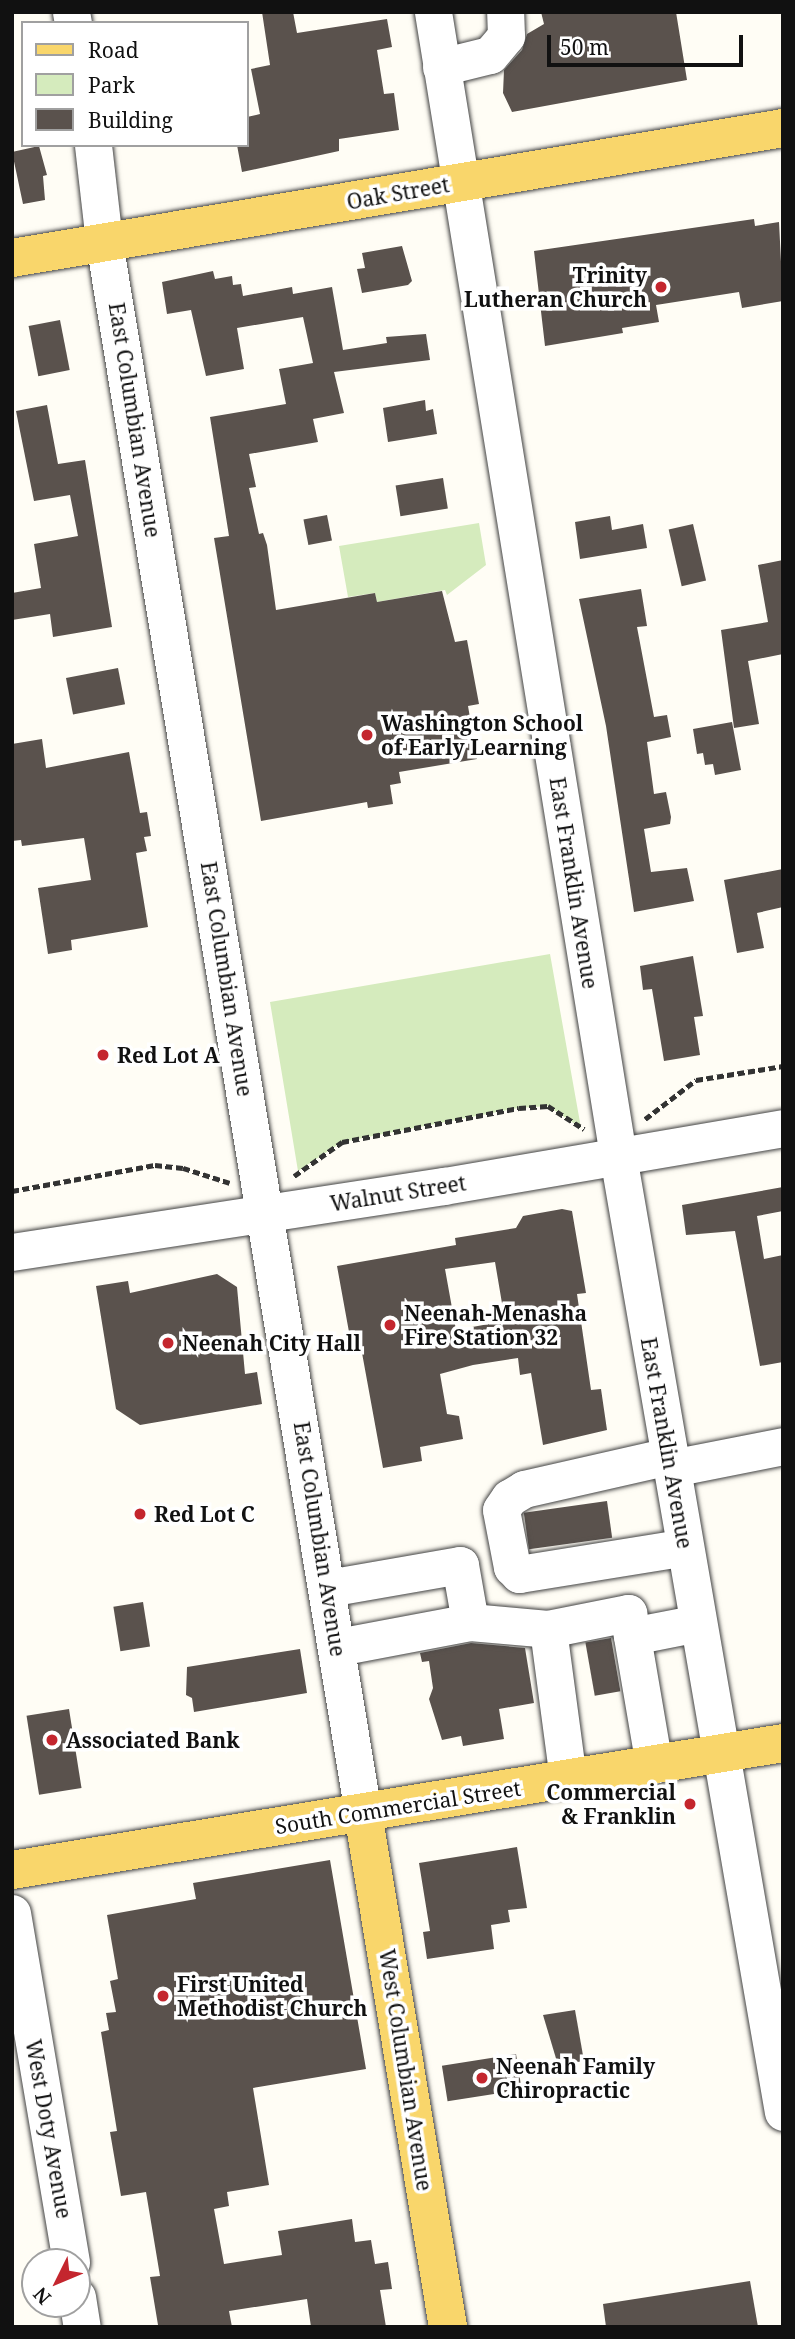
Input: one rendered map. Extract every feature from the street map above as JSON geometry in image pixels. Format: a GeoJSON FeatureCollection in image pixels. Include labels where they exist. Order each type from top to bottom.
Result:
{"type":"FeatureCollection","features":[{"type":"Feature","properties":{"kind":"main road","name":"Oak Street"},"geometry":{"type":"LineString","coordinates":[[12,258],[783,128]]}},
{"type":"Feature","properties":{"kind":"main road","name":"South Commercial Street"},"geometry":{"type":"LineString","coordinates":[[12,1870],[783,1743]]}},
{"type":"Feature","properties":{"kind":"main road","name":"West Columbian Avenue"},"geometry":{"type":"LineString","coordinates":[[363,1813],[448,2327]]}},
{"type":"Feature","properties":{"kind":"street","name":"East Franklin Avenue"},"geometry":{"type":"LineString","coordinates":[[433,12],[616,1141],[720,1754],[775,2020],[783,2112]]}},
{"type":"Feature","properties":{"kind":"street"},"geometry":{"type":"LineString","coordinates":[[441,67],[491,55],[506,36],[505,12]]}},
{"type":"Feature","properties":{"kind":"street","name":"East Columbian Avenue"},"geometry":{"type":"LineString","coordinates":[[93,147],[104,242],[338,1647],[363,1813]]}},
{"type":"Feature","properties":{"kind":"street","name":"Walnut Street"},"geometry":{"type":"LineString","coordinates":[[12,1252],[262,1197],[616,1141],[783,1128]]}},
{"type":"Feature","properties":{"kind":"street"},"geometry":{"type":"LineString","coordinates":[[685,1547],[519,1574],[512,1567],[501,1510],[509,1498],[524,1489],[671,1462],[783,1446]]}},
{"type":"Feature","properties":{"kind":"street"},"geometry":{"type":"LineString","coordinates":[[328,1588],[460,1565],[470,1622]]}},
{"type":"Feature","properties":{"kind":"street"},"geometry":{"type":"LineString","coordinates":[[338,1647],[470,1622],[548,1629],[628,1614],[654,1765]]}},
{"type":"Feature","properties":{"kind":"street"},"geometry":{"type":"LineString","coordinates":[[632,1636],[698,1623]]}},
{"type":"Feature","properties":{"kind":"street"},"geometry":{"type":"LineString","coordinates":[[548,1629],[568,1779]]}},
{"type":"Feature","properties":{"kind":"street","name":"West Doty Avenue"},"geometry":{"type":"LineString","coordinates":[[12,1913],[69,2248]]}},
{"type":"Feature","properties":{"kind":"path"},"geometry":{"type":"LineString","coordinates":[[12,1191],[155,1165],[183,1168],[262,1197],[342,1142],[519,1108],[548,1106],[584,1129],[616,1141],[682,1087],[696,1080],[783,1066]]}},
{"type":"Feature","properties":{"kind":"green space"},"geometry":{"type":"Polygon","coordinates":[[[479,523],[486,565],[447,595],[445,590],[377,602],[375,593],[348,597],[339,546],[479,523]]]}},
{"type":"Feature","properties":{"kind":"green space"},"geometry":{"type":"Polygon","coordinates":[[[550,954],[581,1128],[548,1106],[518,1108],[342,1142],[298,1171],[270,1002],[550,954]]]}},
{"type":"Feature","properties":{"kind":"building"},"geometry":{"type":"Polygon","coordinates":[[[262,12],[293,12],[297,33],[387,19],[392,47],[377,50],[384,94],[394,93],[399,130],[339,139],[339,151],[242,172],[237,147],[248,147],[248,117],[260,114],[251,69],[270,65],[262,12]]]}},
{"type":"Feature","properties":{"kind":"building"},"geometry":{"type":"Polygon","coordinates":[[[541,12],[676,12],[687,80],[512,112],[503,93],[504,70],[522,50],[527,34],[544,24],[541,12]]]}},
{"type":"Feature","properties":{"kind":"building"},"geometry":{"type":"Polygon","coordinates":[[[39,147],[47,175],[43,176],[45,200],[23,204],[12,152],[39,147]]]}},
{"type":"Feature","properties":{"kind":"building","name":"Trinity Lutheran Church"},"geometry":{"type":"Polygon","coordinates":[[[754,219],[755,226],[779,222],[783,301],[742,308],[739,292],[656,305],[659,322],[622,328],[623,333],[545,346],[534,251],[754,219]]]}},
{"type":"Feature","properties":{"kind":"building"},"geometry":{"type":"Polygon","coordinates":[[[402,246],[412,281],[408,285],[362,293],[357,269],[365,268],[362,253],[402,246]]]}},
{"type":"Feature","properties":{"kind":"building"},"geometry":{"type":"Polygon","coordinates":[[[213,271],[215,279],[232,276],[233,285],[241,284],[243,296],[292,287],[293,294],[332,287],[343,350],[387,343],[386,337],[426,334],[430,360],[334,372],[344,413],[313,419],[318,442],[249,454],[256,487],[249,488],[259,534],[263,533],[267,545],[276,610],[375,593],[377,602],[442,591],[455,642],[467,640],[479,704],[468,706],[477,759],[399,772],[401,783],[390,785],[393,804],[368,808],[367,802],[261,821],[214,538],[229,536],[210,417],[286,404],[279,369],[313,363],[303,317],[237,328],[244,369],[206,376],[191,310],[167,314],[162,282],[213,271]]]}},
{"type":"Feature","properties":{"kind":"building"},"geometry":{"type":"Polygon","coordinates":[[[60,320],[70,370],[38,376],[29,326],[60,320]]]}},
{"type":"Feature","properties":{"kind":"building"},"geometry":{"type":"Polygon","coordinates":[[[425,400],[426,411],[433,409],[437,434],[388,442],[383,408],[425,400]]]}},
{"type":"Feature","properties":{"kind":"building"},"geometry":{"type":"Polygon","coordinates":[[[47,405],[58,464],[85,460],[112,627],[53,637],[50,614],[12,620],[12,593],[41,588],[34,544],[78,536],[70,495],[34,501],[16,411],[47,405]]]}},
{"type":"Feature","properties":{"kind":"building"},"geometry":{"type":"Polygon","coordinates":[[[443,478],[448,509],[400,516],[396,486],[443,478]]]}},
{"type":"Feature","properties":{"kind":"building"},"geometry":{"type":"Polygon","coordinates":[[[327,515],[332,541],[308,545],[303,520],[327,515]]]}},
{"type":"Feature","properties":{"kind":"building"},"geometry":{"type":"Polygon","coordinates":[[[610,516],[612,530],[643,524],[647,548],[580,559],[575,522],[610,516]]]}},
{"type":"Feature","properties":{"kind":"building"},"geometry":{"type":"Polygon","coordinates":[[[693,524],[706,581],[682,586],[669,530],[693,524]]]}},
{"type":"Feature","properties":{"kind":"building"},"geometry":{"type":"Polygon","coordinates":[[[783,560],[783,654],[748,661],[759,724],[734,728],[721,630],[768,622],[758,565],[783,560]]]}},
{"type":"Feature","properties":{"kind":"building"},"geometry":{"type":"Polygon","coordinates":[[[641,589],[647,626],[637,627],[654,717],[667,715],[671,737],[647,742],[654,794],[666,792],[671,817],[670,824],[644,829],[651,872],[687,868],[694,901],[634,912],[606,726],[579,599],[641,589]]]}},
{"type":"Feature","properties":{"kind":"building"},"geometry":{"type":"Polygon","coordinates":[[[118,668],[125,704],[73,714],[66,678],[118,668]]]}},
{"type":"Feature","properties":{"kind":"building"},"geometry":{"type":"Polygon","coordinates":[[[732,722],[741,770],[715,775],[713,764],[705,765],[703,753],[697,754],[693,729],[732,722]]]}},
{"type":"Feature","properties":{"kind":"building"},"geometry":{"type":"Polygon","coordinates":[[[42,739],[46,768],[129,752],[140,813],[147,812],[151,836],[144,837],[147,851],[136,853],[148,927],[71,940],[72,950],[48,954],[38,888],[91,880],[84,838],[22,846],[21,840],[12,841],[12,744],[42,739]]]}},
{"type":"Feature","properties":{"kind":"building"},"geometry":{"type":"Polygon","coordinates":[[[783,869],[783,907],[757,913],[764,948],[737,953],[724,880],[783,869]]]}},
{"type":"Feature","properties":{"kind":"building"},"geometry":{"type":"Polygon","coordinates":[[[693,956],[703,1016],[694,1017],[700,1055],[664,1061],[652,989],[643,990],[640,966],[693,956]]]}},
{"type":"Feature","properties":{"kind":"building"},"geometry":{"type":"Polygon","coordinates":[[[783,1187],[783,1211],[757,1216],[764,1259],[783,1255],[783,1362],[760,1366],[735,1231],[686,1235],[682,1205],[783,1187]]]}},
{"type":"Feature","properties":{"kind":"building"},"geometry":{"type":"Polygon","coordinates":[[[562,1209],[572,1211],[586,1293],[577,1294],[591,1390],[601,1389],[607,1430],[543,1445],[531,1373],[520,1375],[518,1358],[473,1365],[440,1374],[447,1414],[459,1416],[463,1439],[420,1447],[422,1461],[383,1468],[358,1331],[349,1332],[337,1266],[456,1245],[455,1238],[516,1228],[523,1216],[562,1209]],[[495,1262],[445,1269],[456,1330],[505,1321],[495,1262]]]}},
{"type":"Feature","properties":{"kind":"building","name":"Neenah City Hall"},"geometry":{"type":"Polygon","coordinates":[[[217,1274],[237,1287],[245,1374],[257,1372],[262,1404],[140,1425],[116,1409],[96,1286],[128,1281],[130,1293],[217,1274]]]}},
{"type":"Feature","properties":{"kind":"building"},"geometry":{"type":"Polygon","coordinates":[[[607,1501],[612,1538],[529,1549],[524,1513],[607,1501]]]}},
{"type":"Feature","properties":{"kind":"building"},"geometry":{"type":"Polygon","coordinates":[[[143,1602],[150,1646],[120,1651],[113,1607],[143,1602]]]}},
{"type":"Feature","properties":{"kind":"building"},"geometry":{"type":"Polygon","coordinates":[[[611,1638],[620,1691],[595,1696],[585,1643],[611,1638]]]}},
{"type":"Feature","properties":{"kind":"building"},"geometry":{"type":"Polygon","coordinates":[[[471,1643],[525,1648],[534,1703],[499,1709],[504,1739],[463,1746],[461,1736],[442,1740],[429,1699],[433,1688],[429,1661],[422,1662],[420,1653],[471,1643]]]}},
{"type":"Feature","properties":{"kind":"building"},"geometry":{"type":"Polygon","coordinates":[[[300,1649],[307,1693],[194,1712],[192,1698],[186,1695],[187,1667],[300,1649]]]}},
{"type":"Feature","properties":{"kind":"building","name":"Associated Bank"},"geometry":{"type":"Polygon","coordinates":[[[69,1709],[82,1788],[39,1795],[27,1716],[69,1709]]]}},
{"type":"Feature","properties":{"kind":"building"},"geometry":{"type":"Polygon","coordinates":[[[517,1847],[527,1908],[508,1910],[510,1922],[491,1925],[494,1949],[427,1959],[423,1932],[430,1931],[419,1863],[517,1847]]]}},
{"type":"Feature","properties":{"kind":"building"},"geometry":{"type":"Polygon","coordinates":[[[330,1860],[366,2069],[253,2088],[269,2185],[227,2192],[229,2206],[214,2209],[224,2264],[282,2255],[278,2231],[352,2219],[355,2242],[371,2240],[375,2264],[388,2262],[392,2289],[380,2290],[386,2327],[311,2327],[307,2299],[229,2311],[232,2327],[158,2325],[150,2277],[160,2276],[146,2192],[121,2196],[110,2132],[117,2131],[101,2032],[109,2030],[106,2013],[116,2012],[110,1981],[118,1979],[107,1915],[196,1899],[193,1883],[330,1860]]]}},
{"type":"Feature","properties":{"kind":"building"},"geometry":{"type":"Polygon","coordinates":[[[575,2010],[584,2061],[558,2065],[543,2015],[575,2010]]]}},
{"type":"Feature","properties":{"kind":"building","name":"Neenah Family Chiropractic"},"geometry":{"type":"Polygon","coordinates":[[[516,2054],[522,2090],[448,2101],[442,2066],[516,2054]]]}},
{"type":"Feature","properties":{"kind":"building"},"geometry":{"type":"Polygon","coordinates":[[[750,2281],[758,2327],[606,2327],[603,2304],[750,2281]]]}},
{"type":"Feature","properties":{"kind":"place","name":"Trinity Lutheran Church"},"geometry":{"type":"Point","coordinates":[661,287]}},
{"type":"Feature","properties":{"kind":"place","name":"Washington School of Early Learning"},"geometry":{"type":"Point","coordinates":[367,735]}},
{"type":"Feature","properties":{"kind":"place","name":"Red Lot A"},"geometry":{"type":"Point","coordinates":[103,1055]}},
{"type":"Feature","properties":{"kind":"place","name":"Neenah-Menasha Fire Station 32"},"geometry":{"type":"Point","coordinates":[390,1325]}},
{"type":"Feature","properties":{"kind":"place","name":"Neenah City Hall"},"geometry":{"type":"Point","coordinates":[168,1343]}},
{"type":"Feature","properties":{"kind":"place","name":"Red Lot C"},"geometry":{"type":"Point","coordinates":[140,1514]}},
{"type":"Feature","properties":{"kind":"place","name":"Associated Bank"},"geometry":{"type":"Point","coordinates":[52,1740]}},
{"type":"Feature","properties":{"kind":"place","name":"Commercial & Franklin"},"geometry":{"type":"Point","coordinates":[690,1804]}},
{"type":"Feature","properties":{"kind":"place","name":"First United Methodist Church"},"geometry":{"type":"Point","coordinates":[163,1996]}},
{"type":"Feature","properties":{"kind":"place","name":"Neenah Family Chiropractic"},"geometry":{"type":"Point","coordinates":[482,2078]}}]}
